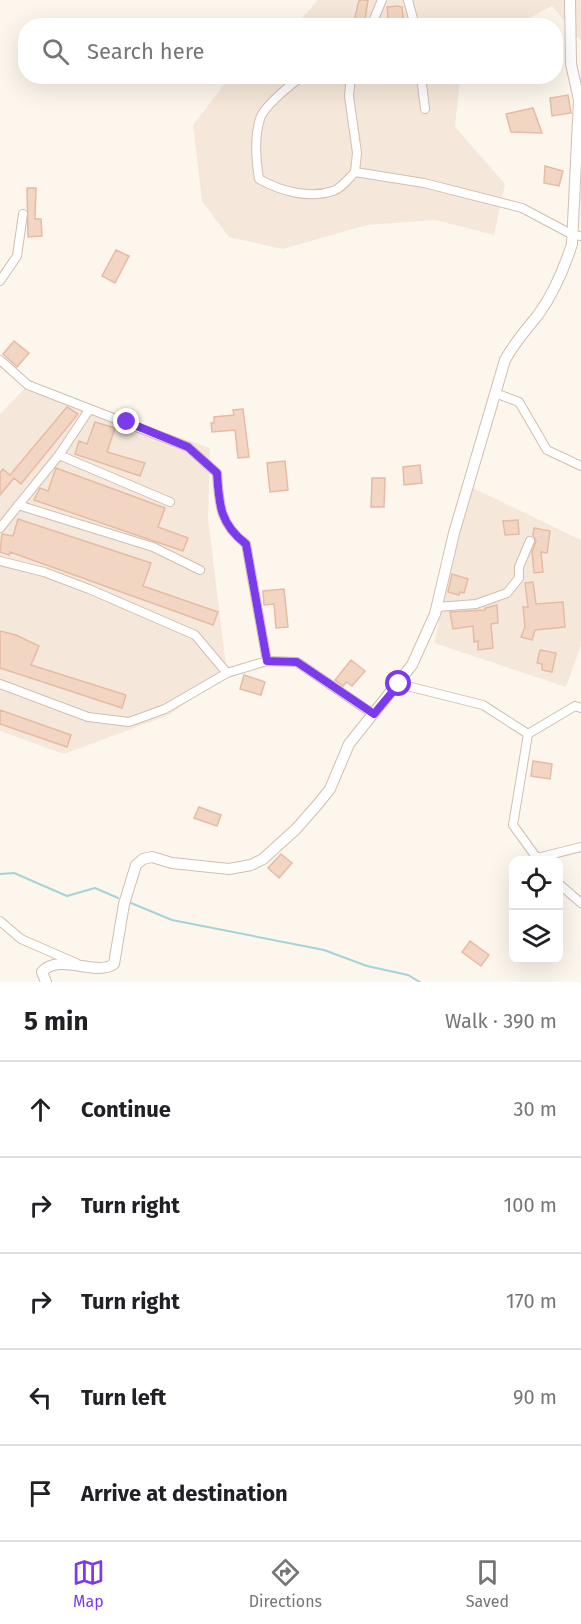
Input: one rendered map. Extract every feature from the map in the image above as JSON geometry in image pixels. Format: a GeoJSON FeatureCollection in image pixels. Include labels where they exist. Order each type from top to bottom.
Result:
{"type":"FeatureCollection","features":[{"type":"Feature","properties":{"kind":"street"},"geometry":{"type":"LineString","coordinates":[[374,18],[382,0]]}},
{"type":"Feature","properties":{"kind":"street"},"geometry":{"type":"LineString","coordinates":[[408,0],[413,18]]}},
{"type":"Feature","properties":{"kind":"street"},"geometry":{"type":"LineString","coordinates":[[46,982],[42,974],[46,967],[82,965],[102,968],[114,964],[124,904],[136,865],[143,859],[152,857],[172,863],[229,869],[251,865],[263,859],[296,829],[324,796],[349,744],[399,684],[420,649],[437,607],[454,533],[495,393],[512,346],[542,310],[566,264],[577,235],[574,163],[579,132],[579,100],[571,64],[570,0]]}},
{"type":"Feature","properties":{"kind":"street"},"geometry":{"type":"LineString","coordinates":[[293,84],[279,95],[260,118],[256,156],[259,179],[276,188],[305,194],[335,191],[355,172],[357,153],[349,96],[350,84]]}},
{"type":"Feature","properties":{"kind":"street"},"geometry":{"type":"LineString","coordinates":[[422,84],[425,109]]}},
{"type":"Feature","properties":{"kind":"street"},"geometry":{"type":"LineString","coordinates":[[355,172],[424,183],[522,208],[577,235]]}},
{"type":"Feature","properties":{"kind":"street"},"geometry":{"type":"LineString","coordinates":[[0,281],[17,256],[23,214]]}},
{"type":"Feature","properties":{"kind":"street"},"geometry":{"type":"LineString","coordinates":[[0,360],[28,385],[188,447],[217,473],[218,500],[230,532],[246,544],[267,661]]}},
{"type":"Feature","properties":{"kind":"street"},"geometry":{"type":"LineString","coordinates":[[495,393],[519,402],[547,450],[581,465]]}},
{"type":"Feature","properties":{"kind":"street"},"geometry":{"type":"LineString","coordinates":[[0,528],[59,455],[89,410]]}},
{"type":"Feature","properties":{"kind":"street"},"geometry":{"type":"LineString","coordinates":[[59,455],[170,502]]}},
{"type":"Feature","properties":{"kind":"street"},"geometry":{"type":"LineString","coordinates":[[18,505],[153,547],[200,570]]}},
{"type":"Feature","properties":{"kind":"street"},"geometry":{"type":"LineString","coordinates":[[437,607],[476,604],[507,593],[519,578],[519,567],[530,540]]}},
{"type":"Feature","properties":{"kind":"street"},"geometry":{"type":"LineString","coordinates":[[0,561],[44,572],[89,589],[195,635],[227,673]]}},
{"type":"Feature","properties":{"kind":"street"},"geometry":{"type":"LineString","coordinates":[[0,684],[88,717],[129,722],[165,709],[227,673],[267,661],[297,662],[374,714]]}},
{"type":"Feature","properties":{"kind":"street"},"geometry":{"type":"LineString","coordinates":[[399,684],[483,705],[528,734]]}},
{"type":"Feature","properties":{"kind":"street"},"geometry":{"type":"LineString","coordinates":[[536,856],[513,825],[528,734],[575,706],[581,708]]}},
{"type":"Feature","properties":{"kind":"street"},"geometry":{"type":"LineString","coordinates":[[549,856],[581,847]]}},
{"type":"Feature","properties":{"kind":"street"},"geometry":{"type":"LineString","coordinates":[[563,887],[581,903]]}},
{"type":"Feature","properties":{"kind":"street"},"geometry":{"type":"LineString","coordinates":[[0,921],[21,939],[82,965]]}},
{"type":"Feature","properties":{"kind":"shaded area"},"geometry":{"type":"Polygon","coordinates":[[[318,0],[581,0],[581,41],[552,6],[529,18],[302,18],[318,0]]]}},
{"type":"Feature","properties":{"kind":"shaded area"},"geometry":{"type":"Polygon","coordinates":[[[225,84],[459,84],[455,127],[505,184],[494,235],[435,220],[367,225],[283,249],[229,237],[202,201],[193,125],[225,84]]]}},
{"type":"Feature","properties":{"kind":"shaded area"},"geometry":{"type":"Polygon","coordinates":[[[28,385],[210,448],[208,519],[227,673],[169,715],[64,754],[0,731],[0,414],[28,385]]]}},
{"type":"Feature","properties":{"kind":"shaded area"},"geometry":{"type":"Polygon","coordinates":[[[473,488],[581,540],[581,645],[566,687],[434,643],[461,527],[473,488]]]}},
{"type":"Feature","properties":{"kind":"building"},"geometry":{"type":"Polygon","coordinates":[[[359,0],[368,0],[365,18],[355,18],[359,0]]]}},
{"type":"Feature","properties":{"kind":"building"},"geometry":{"type":"Polygon","coordinates":[[[387,7],[402,7],[403,18],[388,18],[387,7]]]}},
{"type":"Feature","properties":{"kind":"building"},"geometry":{"type":"Polygon","coordinates":[[[568,95],[571,113],[552,116],[550,98],[568,95]]]}},
{"type":"Feature","properties":{"kind":"building"},"geometry":{"type":"Polygon","coordinates":[[[533,108],[542,133],[511,132],[506,114],[533,108]]]}},
{"type":"Feature","properties":{"kind":"building"},"geometry":{"type":"Polygon","coordinates":[[[545,166],[563,171],[559,186],[544,183],[545,166]]]}},
{"type":"Feature","properties":{"kind":"building"},"geometry":{"type":"Polygon","coordinates":[[[27,188],[36,188],[35,219],[41,219],[42,236],[28,237],[27,188]]]}},
{"type":"Feature","properties":{"kind":"building"},"geometry":{"type":"Polygon","coordinates":[[[116,250],[129,256],[115,283],[102,276],[116,250]]]}},
{"type":"Feature","properties":{"kind":"building"},"geometry":{"type":"Polygon","coordinates":[[[14,341],[29,353],[17,367],[3,354],[14,341]]]}},
{"type":"Feature","properties":{"kind":"building"},"geometry":{"type":"Polygon","coordinates":[[[67,407],[78,414],[21,484],[14,478],[0,495],[0,473],[3,469],[10,475],[67,407]]]}},
{"type":"Feature","properties":{"kind":"building"},"geometry":{"type":"Polygon","coordinates":[[[243,409],[249,457],[238,458],[235,430],[212,432],[211,423],[214,423],[214,417],[234,415],[233,410],[243,409]]]}},
{"type":"Feature","properties":{"kind":"building"},"geometry":{"type":"Polygon","coordinates":[[[95,422],[115,428],[107,452],[145,463],[140,476],[75,454],[79,441],[87,444],[95,422]]]}},
{"type":"Feature","properties":{"kind":"building"},"geometry":{"type":"Polygon","coordinates":[[[285,461],[288,490],[270,492],[267,463],[285,461]]]}},
{"type":"Feature","properties":{"kind":"building"},"geometry":{"type":"Polygon","coordinates":[[[420,465],[422,483],[404,485],[403,467],[420,465]]]}},
{"type":"Feature","properties":{"kind":"building"},"geometry":{"type":"Polygon","coordinates":[[[56,468],[165,508],[158,527],[188,538],[183,551],[34,500],[40,488],[48,491],[56,468]]]}},
{"type":"Feature","properties":{"kind":"building"},"geometry":{"type":"Polygon","coordinates":[[[372,478],[385,478],[384,507],[371,507],[372,478]]]}},
{"type":"Feature","properties":{"kind":"building"},"geometry":{"type":"Polygon","coordinates":[[[18,519],[151,563],[143,586],[218,612],[213,625],[10,552],[9,555],[0,552],[2,534],[13,536],[18,519]]]}},
{"type":"Feature","properties":{"kind":"building"},"geometry":{"type":"Polygon","coordinates":[[[518,520],[519,534],[505,535],[503,521],[518,520]]]}},
{"type":"Feature","properties":{"kind":"building"},"geometry":{"type":"Polygon","coordinates":[[[534,528],[550,531],[547,553],[541,552],[543,572],[534,573],[532,552],[536,541],[533,535],[534,528]]]}},
{"type":"Feature","properties":{"kind":"building"},"geometry":{"type":"Polygon","coordinates":[[[452,574],[468,579],[464,593],[460,592],[459,595],[448,592],[452,574]]]}},
{"type":"Feature","properties":{"kind":"building"},"geometry":{"type":"Polygon","coordinates":[[[533,582],[536,604],[563,602],[565,627],[535,630],[532,640],[521,637],[525,627],[523,607],[528,607],[525,583],[533,582]]]}},
{"type":"Feature","properties":{"kind":"building"},"geometry":{"type":"Polygon","coordinates":[[[284,589],[288,627],[276,628],[274,604],[264,605],[263,591],[284,589]]]}},
{"type":"Feature","properties":{"kind":"building"},"geometry":{"type":"Polygon","coordinates":[[[497,605],[498,623],[491,624],[493,648],[478,650],[478,641],[474,642],[473,626],[453,629],[450,612],[485,610],[485,608],[497,605]]]}},
{"type":"Feature","properties":{"kind":"building"},"geometry":{"type":"Polygon","coordinates":[[[0,631],[16,635],[39,646],[31,665],[126,695],[122,708],[0,668],[0,631]]]}},
{"type":"Feature","properties":{"kind":"building"},"geometry":{"type":"Polygon","coordinates":[[[540,650],[556,653],[552,672],[542,670],[542,664],[537,663],[540,650]]]}},
{"type":"Feature","properties":{"kind":"building"},"geometry":{"type":"Polygon","coordinates":[[[351,660],[365,671],[352,686],[347,682],[343,686],[335,680],[351,660]]]}},
{"type":"Feature","properties":{"kind":"building"},"geometry":{"type":"Polygon","coordinates":[[[244,675],[265,682],[261,695],[240,689],[244,675]]]}},
{"type":"Feature","properties":{"kind":"building"},"geometry":{"type":"Polygon","coordinates":[[[0,710],[71,735],[67,747],[0,724],[0,710]]]}},
{"type":"Feature","properties":{"kind":"building"},"geometry":{"type":"Polygon","coordinates":[[[533,761],[552,764],[550,779],[531,776],[533,761]]]}},
{"type":"Feature","properties":{"kind":"building"},"geometry":{"type":"Polygon","coordinates":[[[199,807],[221,815],[217,826],[194,818],[199,807]]]}},
{"type":"Feature","properties":{"kind":"building"},"geometry":{"type":"Polygon","coordinates":[[[281,854],[292,863],[279,878],[268,868],[281,854]]]}},
{"type":"Feature","properties":{"kind":"building"},"geometry":{"type":"Polygon","coordinates":[[[470,941],[489,955],[481,966],[462,952],[470,941]]]}},
{"type":"Feature","properties":{"kind":"waterway"},"geometry":{"type":"LineString","coordinates":[[0,874],[14,873],[67,896],[95,888],[118,898]]}},
{"type":"Feature","properties":{"kind":"waterway"},"geometry":{"type":"LineString","coordinates":[[131,903],[172,920],[324,950],[367,966],[408,975],[420,982]]}},
{"type":"Feature","properties":{"kind":"route"},"geometry":{"type":"LineString","coordinates":[[127,422],[188,447],[217,473],[218,500],[230,532],[246,544],[267,661],[297,662],[374,714],[399,684]]}}]}
